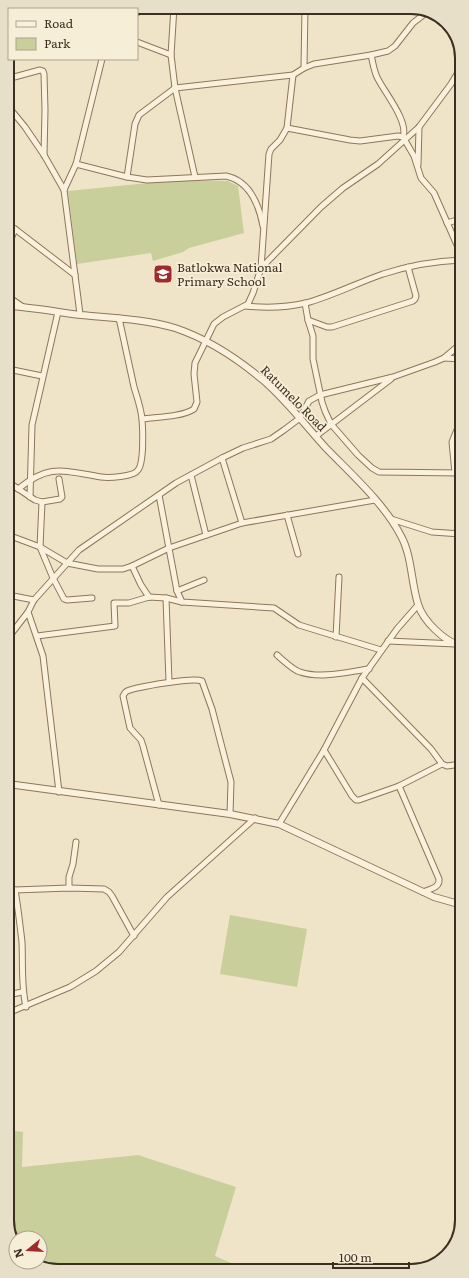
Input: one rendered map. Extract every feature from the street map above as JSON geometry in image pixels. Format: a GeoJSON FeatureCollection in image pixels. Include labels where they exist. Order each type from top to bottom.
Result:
{"type":"FeatureCollection","features":[{"type":"Feature","properties":{"kind":"street"},"geometry":{"type":"LineString","coordinates":[[174,14],[171,55],[175,88],[195,177]]}},
{"type":"Feature","properties":{"kind":"street"},"geometry":{"type":"LineString","coordinates":[[304,68],[305,14]]}},
{"type":"Feature","properties":{"kind":"street"},"geometry":{"type":"LineString","coordinates":[[127,177],[136,119],[175,88],[293,75],[314,64],[371,55],[391,50],[413,23],[422,16]]}},
{"type":"Feature","properties":{"kind":"street"},"geometry":{"type":"LineString","coordinates":[[138,42],[171,55]]}},
{"type":"Feature","properties":{"kind":"street"},"geometry":{"type":"LineString","coordinates":[[371,55],[378,78],[401,119],[404,139],[414,156],[421,178],[434,193],[455,242]]}},
{"type":"Feature","properties":{"kind":"street"},"geometry":{"type":"LineString","coordinates":[[64,190],[76,164],[102,60]]}},
{"type":"Feature","properties":{"kind":"street"},"geometry":{"type":"LineString","coordinates":[[14,77],[40,70],[43,71],[45,110],[44,155]]}},
{"type":"Feature","properties":{"kind":"street"},"geometry":{"type":"LineString","coordinates":[[142,419],[177,415],[194,409],[197,402],[194,369],[195,363],[205,341],[214,324],[223,317],[245,306],[251,299],[261,268],[268,154],[270,149],[277,144],[287,128],[293,75]]}},
{"type":"Feature","properties":{"kind":"street"},"geometry":{"type":"LineString","coordinates":[[261,268],[321,207],[343,188],[378,164],[419,127],[455,81]]}},
{"type":"Feature","properties":{"kind":"street"},"geometry":{"type":"LineString","coordinates":[[14,114],[44,155],[64,190],[80,314]]}},
{"type":"Feature","properties":{"kind":"street"},"geometry":{"type":"LineString","coordinates":[[418,168],[419,127]]}},
{"type":"Feature","properties":{"kind":"street"},"geometry":{"type":"LineString","coordinates":[[287,128],[360,141],[398,136],[404,139]]}},
{"type":"Feature","properties":{"kind":"street"},"geometry":{"type":"LineString","coordinates":[[76,164],[127,177],[147,180],[195,177],[231,177],[242,184],[258,204],[264,226]]}},
{"type":"Feature","properties":{"kind":"street"},"geometry":{"type":"LineString","coordinates":[[447,223],[455,221]]}},
{"type":"Feature","properties":{"kind":"street"},"geometry":{"type":"LineString","coordinates":[[15,229],[75,275]]}},
{"type":"Feature","properties":{"kind":"street"},"geometry":{"type":"LineString","coordinates":[[245,306],[272,308],[306,303],[408,267],[455,260]]}},
{"type":"Feature","properties":{"kind":"street"},"geometry":{"type":"LineString","coordinates":[[308,320],[327,327],[332,327],[415,300],[416,296],[408,267]]}},
{"type":"Feature","properties":{"kind":"street"},"geometry":{"type":"LineString","coordinates":[[14,301],[23,307]]}},
{"type":"Feature","properties":{"kind":"street"},"geometry":{"type":"LineString","coordinates":[[306,303],[308,320],[313,336],[313,353],[320,395],[325,411],[331,424],[358,455],[375,471],[455,472],[452,442],[455,435]]}},
{"type":"Feature","properties":{"kind":"street","name":"Ratumelo Road"},"geometry":{"type":"LineString","coordinates":[[14,306],[119,318],[174,328],[205,341],[233,357],[265,382],[300,418],[391,519],[401,536],[410,562],[418,605],[432,626],[440,634],[455,643]]}},
{"type":"Feature","properties":{"kind":"street"},"geometry":{"type":"LineString","coordinates":[[30,497],[32,425],[42,376],[58,312]]}},
{"type":"Feature","properties":{"kind":"street"},"geometry":{"type":"LineString","coordinates":[[18,488],[31,478],[45,473],[66,470],[103,477],[131,475],[136,473],[142,463],[142,419],[119,318]]}},
{"type":"Feature","properties":{"kind":"street"},"geometry":{"type":"LineString","coordinates":[[14,630],[28,612],[34,600],[79,550],[159,495],[222,458],[243,448],[270,439],[300,418],[308,402],[320,395],[393,377],[444,358],[455,347]]}},
{"type":"Feature","properties":{"kind":"street"},"geometry":{"type":"LineString","coordinates":[[444,358],[455,359]]}},
{"type":"Feature","properties":{"kind":"street"},"geometry":{"type":"LineString","coordinates":[[14,370],[42,376]]}},
{"type":"Feature","properties":{"kind":"street"},"geometry":{"type":"LineString","coordinates":[[316,436],[393,377]]}},
{"type":"Feature","properties":{"kind":"street"},"geometry":{"type":"LineString","coordinates":[[222,458],[242,524]]}},
{"type":"Feature","properties":{"kind":"street"},"geometry":{"type":"LineString","coordinates":[[191,475],[206,535]]}},
{"type":"Feature","properties":{"kind":"street"},"geometry":{"type":"LineString","coordinates":[[14,486],[30,497],[42,502],[60,499],[62,497],[59,479]]}},
{"type":"Feature","properties":{"kind":"street"},"geometry":{"type":"LineString","coordinates":[[159,495],[178,591],[182,602]]}},
{"type":"Feature","properties":{"kind":"street"},"geometry":{"type":"LineString","coordinates":[[14,537],[40,547],[67,563],[106,570],[123,569],[169,548],[242,524],[375,500]]}},
{"type":"Feature","properties":{"kind":"street"},"geometry":{"type":"LineString","coordinates":[[42,502],[40,547],[62,596],[67,600],[92,598]]}},
{"type":"Feature","properties":{"kind":"street"},"geometry":{"type":"LineString","coordinates":[[287,515],[298,554]]}},
{"type":"Feature","properties":{"kind":"street"},"geometry":{"type":"LineString","coordinates":[[391,519],[432,532],[455,534]]}},
{"type":"Feature","properties":{"kind":"street"},"geometry":{"type":"LineString","coordinates":[[132,566],[141,585],[149,597]]}},
{"type":"Feature","properties":{"kind":"street"},"geometry":{"type":"LineString","coordinates":[[336,637],[339,578]]}},
{"type":"Feature","properties":{"kind":"street"},"geometry":{"type":"LineString","coordinates":[[178,591],[204,580]]}},
{"type":"Feature","properties":{"kind":"street"},"geometry":{"type":"LineString","coordinates":[[14,596],[34,600]]}},
{"type":"Feature","properties":{"kind":"street"},"geometry":{"type":"LineString","coordinates":[[37,636],[115,626],[114,603],[129,603],[149,597],[166,598],[182,602],[274,608],[299,625],[381,650]]}},
{"type":"Feature","properties":{"kind":"street"},"geometry":{"type":"LineString","coordinates":[[166,598],[170,682]]}},
{"type":"Feature","properties":{"kind":"street"},"geometry":{"type":"LineString","coordinates":[[279,824],[324,750],[362,678],[381,650],[418,605]]}},
{"type":"Feature","properties":{"kind":"street"},"geometry":{"type":"LineString","coordinates":[[28,612],[43,656],[59,792]]}},
{"type":"Feature","properties":{"kind":"street"},"geometry":{"type":"LineString","coordinates":[[388,641],[455,645]]}},
{"type":"Feature","properties":{"kind":"street"},"geometry":{"type":"LineString","coordinates":[[277,655],[298,672],[308,674],[328,675],[368,669]]}},
{"type":"Feature","properties":{"kind":"street"},"geometry":{"type":"LineString","coordinates":[[362,678],[431,749],[442,764],[447,766],[455,765]]}},
{"type":"Feature","properties":{"kind":"street"},"geometry":{"type":"LineString","coordinates":[[159,805],[144,746],[130,728],[122,698],[128,691],[170,682],[197,679],[202,681],[212,710],[231,782],[230,814]]}},
{"type":"Feature","properties":{"kind":"street"},"geometry":{"type":"LineString","coordinates":[[324,750],[352,796],[356,800],[380,794],[400,786],[442,764]]}},
{"type":"Feature","properties":{"kind":"street"},"geometry":{"type":"LineString","coordinates":[[14,785],[230,814],[279,824],[434,897],[455,903]]}},
{"type":"Feature","properties":{"kind":"street"},"geometry":{"type":"LineString","coordinates":[[400,786],[439,879],[437,886],[423,892]]}},
{"type":"Feature","properties":{"kind":"street"},"geometry":{"type":"LineString","coordinates":[[14,1011],[70,987],[96,971],[119,952],[166,897],[255,818]]}},
{"type":"Feature","properties":{"kind":"street"},"geometry":{"type":"LineString","coordinates":[[68,888],[76,842]]}},
{"type":"Feature","properties":{"kind":"street"},"geometry":{"type":"LineString","coordinates":[[26,1007],[22,992],[22,943],[15,890],[101,888],[106,890],[112,896],[134,936]]}},
{"type":"Feature","properties":{"kind":"street"},"geometry":{"type":"LineString","coordinates":[[14,994],[22,992]]}},
{"type":"Feature","properties":{"kind":"green space"},"geometry":{"type":"Polygon","coordinates":[[[178,180],[228,181],[238,186],[244,233],[189,248],[183,252],[153,261],[151,253],[77,264],[68,191],[178,180]]]}},
{"type":"Feature","properties":{"kind":"green space"},"geometry":{"type":"Polygon","coordinates":[[[230,915],[307,929],[297,987],[220,974],[230,915]]]}},
{"type":"Feature","properties":{"kind":"green space"},"geometry":{"type":"Polygon","coordinates":[[[14,1131],[23,1132],[22,1167],[138,1155],[236,1187],[215,1256],[233,1264],[55,1264],[48,1262],[48,1230],[16,1230],[14,1226],[14,1131]]]}},
{"type":"Feature","properties":{"kind":"place","name":"Batlokwa National Primary School"},"geometry":{"type":"Point","coordinates":[163,274]}}]}
